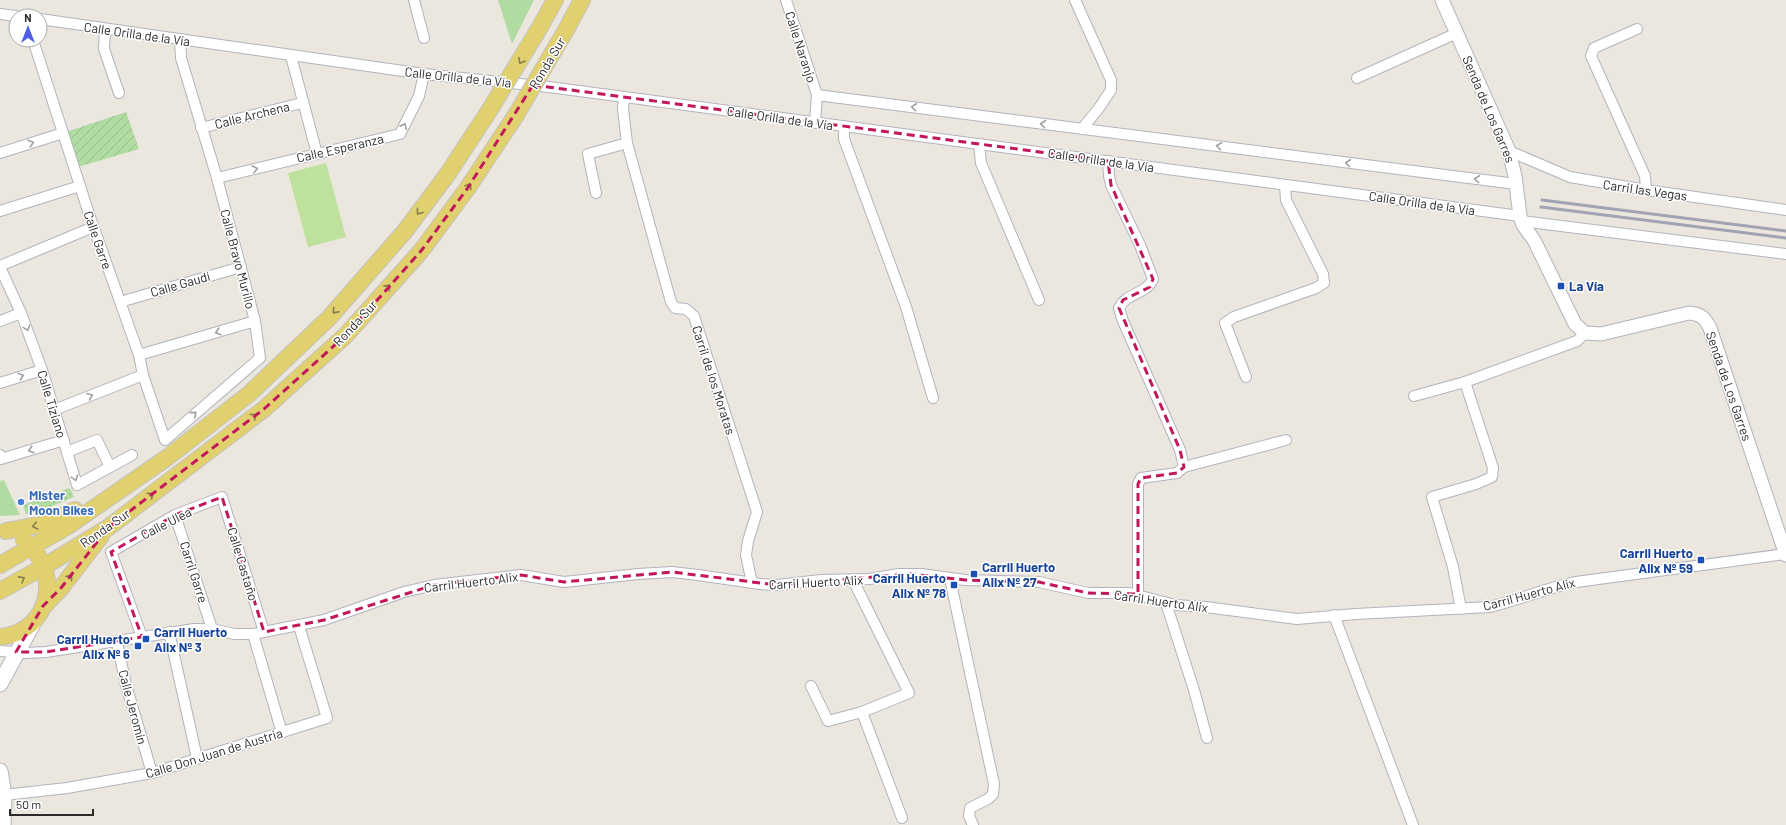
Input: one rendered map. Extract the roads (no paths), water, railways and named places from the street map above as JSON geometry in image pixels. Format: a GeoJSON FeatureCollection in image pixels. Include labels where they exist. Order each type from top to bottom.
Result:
{"type":"FeatureCollection","features":[{"type":"Feature","properties":{"kind":"main road","name":"Ronda Sur"},"geometry":{"type":"LineString","coordinates":[[0,565],[68,526],[168,457],[249,394],[329,318],[405,231],[447,175],[489,111],[540,28],[555,0]]}},
{"type":"Feature","properties":{"kind":"main road","name":"Ronda Sur"},"geometry":{"type":"LineString","coordinates":[[0,591],[45,566],[109,527],[264,409],[346,334],[420,251],[467,189],[516,115],[582,0]]}},
{"type":"Feature","properties":{"kind":"main road"},"geometry":{"type":"LineString","coordinates":[[3,531],[49,523],[63,517],[168,457]]}},
{"type":"Feature","properties":{"kind":"main road"},"geometry":{"type":"LineString","coordinates":[[0,637],[14,634],[23,629],[41,611],[109,527]]}},
{"type":"Feature","properties":{"kind":"main road"},"geometry":{"type":"LineString","coordinates":[[0,684],[16,652],[41,611],[47,592],[48,578],[45,566],[33,547],[20,537],[3,531]]}},
{"type":"Feature","properties":{"kind":"main road"},"geometry":{"type":"LineString","coordinates":[[0,770],[4,795],[3,825]]}},
{"type":"Feature","properties":{"kind":"street"},"geometry":{"type":"LineString","coordinates":[[414,0],[424,38]]}},
{"type":"Feature","properties":{"kind":"street","name":"Calle Naranjo"},"geometry":{"type":"LineString","coordinates":[[786,0],[817,95]]}},
{"type":"Feature","properties":{"kind":"street"},"geometry":{"type":"LineString","coordinates":[[1075,0],[1111,80],[1111,90],[1082,129]]}},
{"type":"Feature","properties":{"kind":"street","name":"Senda de Los Garres"},"geometry":{"type":"LineString","coordinates":[[1442,0],[1509,151],[1516,184],[1520,219],[1539,249],[1575,324],[1584,333],[1592,334],[1610,333],[1689,313],[1697,313],[1702,317],[1710,328],[1786,555]]}},
{"type":"Feature","properties":{"kind":"street","name":"Calle Orilla de la Vía"},"geometry":{"type":"LineString","coordinates":[[48,21],[424,74],[549,87],[1108,161],[1520,219],[1786,254]]}},
{"type":"Feature","properties":{"kind":"street"},"geometry":{"type":"LineString","coordinates":[[105,30],[104,49],[119,92]]}},
{"type":"Feature","properties":{"kind":"street"},"geometry":{"type":"LineString","coordinates":[[1637,30],[1594,48],[1591,56],[1645,176],[1646,190]]}},
{"type":"Feature","properties":{"kind":"street"},"geometry":{"type":"LineString","coordinates":[[1357,78],[1457,33]]}},
{"type":"Feature","properties":{"kind":"street","name":"Calle Bravo Murillo"},"geometry":{"type":"LineString","coordinates":[[164,440],[260,358],[255,321],[217,178],[181,58],[180,40]]}},
{"type":"Feature","properties":{"kind":"street","name":"Calle Garre"},"geometry":{"type":"LineString","coordinates":[[36,48],[80,186],[139,355],[143,375],[164,440]]}},
{"type":"Feature","properties":{"kind":"street"},"geometry":{"type":"LineString","coordinates":[[291,56],[302,103],[317,154]]}},
{"type":"Feature","properties":{"kind":"street","name":"Calle Esperanza"},"geometry":{"type":"LineString","coordinates":[[217,178],[400,134],[419,96],[424,74]]}},
{"type":"Feature","properties":{"kind":"street"},"geometry":{"type":"LineString","coordinates":[[815,123],[817,95],[1516,184]]}},
{"type":"Feature","properties":{"kind":"street","name":"Carril de los Moratas"},"geometry":{"type":"LineString","coordinates":[[624,97],[623,109],[627,143],[671,302],[675,308],[686,309],[694,316],[757,512],[748,541],[746,555],[752,583]]}},
{"type":"Feature","properties":{"kind":"street","name":"Calle Archena"},"geometry":{"type":"LineString","coordinates":[[201,128],[302,103]]}},
{"type":"Feature","properties":{"kind":"street"},"geometry":{"type":"LineString","coordinates":[[844,126],[844,139],[906,307],[933,398]]}},
{"type":"Feature","properties":{"kind":"street"},"geometry":{"type":"LineString","coordinates":[[0,153],[63,133]]}},
{"type":"Feature","properties":{"kind":"street"},"geometry":{"type":"LineString","coordinates":[[596,193],[588,154],[627,143]]}},
{"type":"Feature","properties":{"kind":"street"},"geometry":{"type":"LineString","coordinates":[[979,144],[982,163],[1039,300]]}},
{"type":"Feature","properties":{"kind":"street","name":"Carril las Vegas"},"geometry":{"type":"LineString","coordinates":[[1509,151],[1570,177],[1646,190],[1786,210]]}},
{"type":"Feature","properties":{"kind":"street"},"geometry":{"type":"LineString","coordinates":[[1108,161],[1108,176],[1111,185],[1140,245],[1153,279],[1150,287],[1123,300],[1119,308],[1123,321],[1180,450],[1184,467]]}},
{"type":"Feature","properties":{"kind":"street"},"geometry":{"type":"LineString","coordinates":[[1246,377],[1225,323],[1234,317],[1316,288],[1324,283],[1323,274],[1286,200],[1285,185]]}},
{"type":"Feature","properties":{"kind":"street"},"geometry":{"type":"LineString","coordinates":[[0,211],[80,186]]}},
{"type":"Feature","properties":{"kind":"street"},"geometry":{"type":"LineString","coordinates":[[0,266],[94,227]]}},
{"type":"Feature","properties":{"kind":"street","name":"Calle Tiziano"},"geometry":{"type":"LineString","coordinates":[[0,266],[21,313],[42,370],[77,485],[132,455]]}},
{"type":"Feature","properties":{"kind":"street","name":"Calle Gaudí"},"geometry":{"type":"LineString","coordinates":[[120,302],[240,267]]}},
{"type":"Feature","properties":{"kind":"street"},"geometry":{"type":"LineString","coordinates":[[0,321],[21,313]]}},
{"type":"Feature","properties":{"kind":"street"},"geometry":{"type":"LineString","coordinates":[[139,355],[255,321]]}},
{"type":"Feature","properties":{"kind":"street"},"geometry":{"type":"LineString","coordinates":[[1414,396],[1465,382],[1577,341],[1584,333]]}},
{"type":"Feature","properties":{"kind":"street"},"geometry":{"type":"LineString","coordinates":[[0,383],[42,370]]}},
{"type":"Feature","properties":{"kind":"street"},"geometry":{"type":"LineString","coordinates":[[54,410],[143,375]]}},
{"type":"Feature","properties":{"kind":"street"},"geometry":{"type":"LineString","coordinates":[[1461,609],[1453,567],[1432,497],[1476,484],[1492,477],[1493,468],[1465,382]]}},
{"type":"Feature","properties":{"kind":"street"},"geometry":{"type":"LineString","coordinates":[[0,456],[1,458],[64,440]]}},
{"type":"Feature","properties":{"kind":"street"},"geometry":{"type":"LineString","coordinates":[[67,452],[97,440],[110,467]]}},
{"type":"Feature","properties":{"kind":"street"},"geometry":{"type":"LineString","coordinates":[[1138,594],[1138,484],[1141,478],[1177,473],[1184,467],[1286,440]]}},
{"type":"Feature","properties":{"kind":"street","name":"Calle Ulea"},"geometry":{"type":"LineString","coordinates":[[142,637],[111,552],[175,515],[222,497]]}},
{"type":"Feature","properties":{"kind":"street","name":"Calle Castaño"},"geometry":{"type":"LineString","coordinates":[[222,497],[264,632]]}},
{"type":"Feature","properties":{"kind":"street","name":"Carril Garre"},"geometry":{"type":"LineString","coordinates":[[175,515],[212,629]]}},
{"type":"Feature","properties":{"kind":"street","name":"Carril Huerto Alix"},"geometry":{"type":"LineString","coordinates":[[0,651],[46,652],[194,629],[212,629],[234,634],[253,634],[299,626],[351,612],[404,592],[426,586],[513,575],[527,575],[564,582],[672,572],[777,585],[820,580],[853,580],[910,574],[950,578],[1039,582],[1088,593],[1138,594],[1166,602],[1286,619],[1334,615],[1461,609],[1499,605],[1544,589],[1576,582],[1786,555]]}},
{"type":"Feature","properties":{"kind":"street"},"geometry":{"type":"LineString","coordinates":[[950,578],[994,784],[993,794],[988,799],[970,808],[969,816],[973,825]]}},
{"type":"Feature","properties":{"kind":"street"},"geometry":{"type":"LineString","coordinates":[[811,686],[828,721],[862,712],[909,693],[853,580]]}},
{"type":"Feature","properties":{"kind":"street"},"geometry":{"type":"LineString","coordinates":[[1166,602],[1194,690],[1207,738]]}},
{"type":"Feature","properties":{"kind":"street"},"geometry":{"type":"LineString","coordinates":[[1334,615],[1413,825]]}},
{"type":"Feature","properties":{"kind":"street","name":"Calle Don Juan de Austria"},"geometry":{"type":"LineString","coordinates":[[4,795],[67,788],[152,773],[327,718],[299,626]]}},
{"type":"Feature","properties":{"kind":"street"},"geometry":{"type":"LineString","coordinates":[[169,632],[197,758]]}},
{"type":"Feature","properties":{"kind":"street"},"geometry":{"type":"LineString","coordinates":[[253,634],[282,733]]}},
{"type":"Feature","properties":{"kind":"street","name":"Calle Jeromín"},"geometry":{"type":"LineString","coordinates":[[116,642],[126,685],[152,773]]}},
{"type":"Feature","properties":{"kind":"street"},"geometry":{"type":"LineString","coordinates":[[862,712],[902,818]]}},
{"type":"Feature","properties":{"kind":"railway"},"geometry":{"type":"LineString","coordinates":[[1542,200],[1786,231]]}},
{"type":"Feature","properties":{"kind":"railway"},"geometry":{"type":"LineString","coordinates":[[1541,207],[1786,238]]}},
{"type":"Feature","properties":{"kind":"place","name":"La Vía"},"geometry":{"type":"Point","coordinates":[1561,286]}},
{"type":"Feature","properties":{"kind":"place","name":"Mister Moon Bikes"},"geometry":{"type":"Point","coordinates":[21,502]}},
{"type":"Feature","properties":{"kind":"place","name":"Carril Huerto Alix Nº 59"},"geometry":{"type":"Point","coordinates":[1701,560]}},
{"type":"Feature","properties":{"kind":"place","name":"Carril Huerto Alix Nº 27"},"geometry":{"type":"Point","coordinates":[974,574]}},
{"type":"Feature","properties":{"kind":"place","name":"Carril Huerto Alix Nº 78"},"geometry":{"type":"Point","coordinates":[954,585]}},
{"type":"Feature","properties":{"kind":"place","name":"Carril Huerto Alix Nº 3"},"geometry":{"type":"Point","coordinates":[146,639]}},
{"type":"Feature","properties":{"kind":"place","name":"Carril Huerto Alix Nº 6"},"geometry":{"type":"Point","coordinates":[138,646]}}]}
